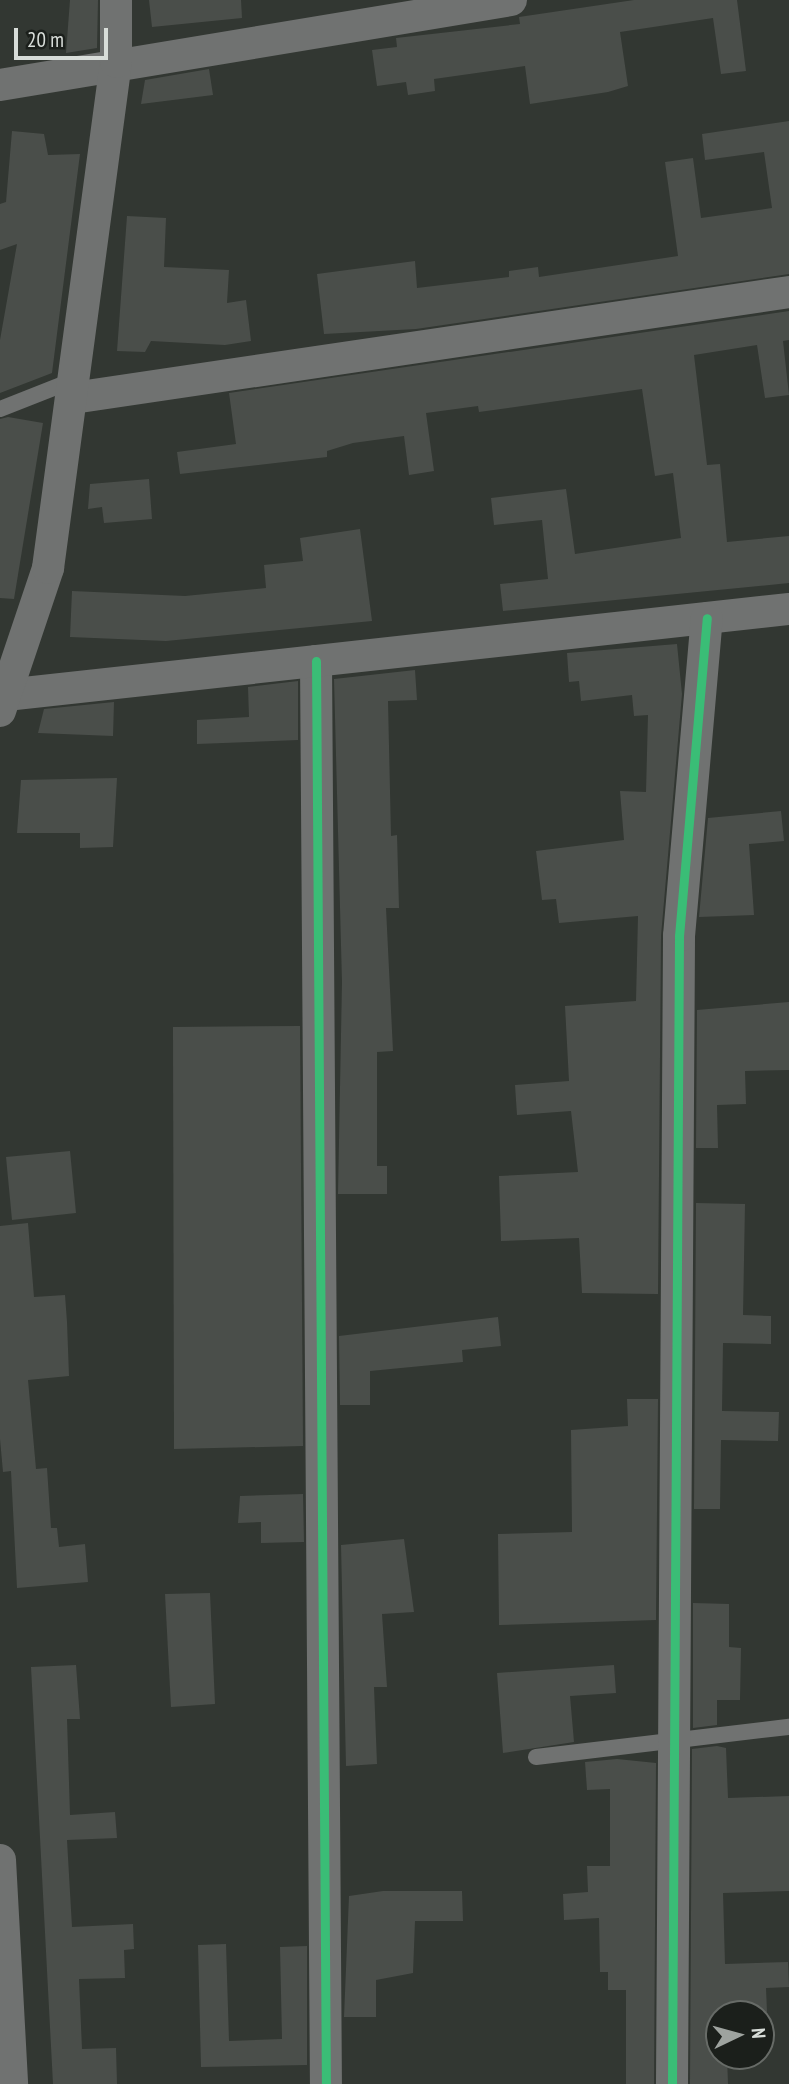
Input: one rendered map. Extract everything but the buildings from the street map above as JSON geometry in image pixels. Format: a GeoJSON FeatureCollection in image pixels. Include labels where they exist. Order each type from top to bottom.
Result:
{"type":"FeatureCollection","features":[{"type":"Feature","properties":{"kind":"street"},"geometry":{"type":"LineString","coordinates":[[116,0],[116,62],[75,389],[48,568],[3,704],[316,661],[789,609]]}},
{"type":"Feature","properties":{"kind":"street"},"geometry":{"type":"LineString","coordinates":[[0,85],[116,62],[511,0]]}},
{"type":"Feature","properties":{"kind":"street"},"geometry":{"type":"LineString","coordinates":[[75,389],[789,292]]}},
{"type":"Feature","properties":{"kind":"street"},"geometry":{"type":"LineString","coordinates":[[672,2084],[679,936],[707,618]]}},
{"type":"Feature","properties":{"kind":"street"},"geometry":{"type":"LineString","coordinates":[[316,661],[326,2084]]}},
{"type":"Feature","properties":{"kind":"street"},"geometry":{"type":"LineString","coordinates":[[0,1860],[12,2084]]}},
{"type":"Feature","properties":{"kind":"lane"},"geometry":{"type":"LineString","coordinates":[[0,409],[75,389]]}},
{"type":"Feature","properties":{"kind":"lane"},"geometry":{"type":"LineString","coordinates":[[536,1757],[674,1744],[789,1727]]}},
{"type":"Feature","properties":{"kind":"cycle path"},"geometry":{"type":"LineString","coordinates":[[672,2084],[679,936],[707,618]]}},
{"type":"Feature","properties":{"kind":"cycle path"},"geometry":{"type":"LineString","coordinates":[[316,661],[326,2084]]}}]}
